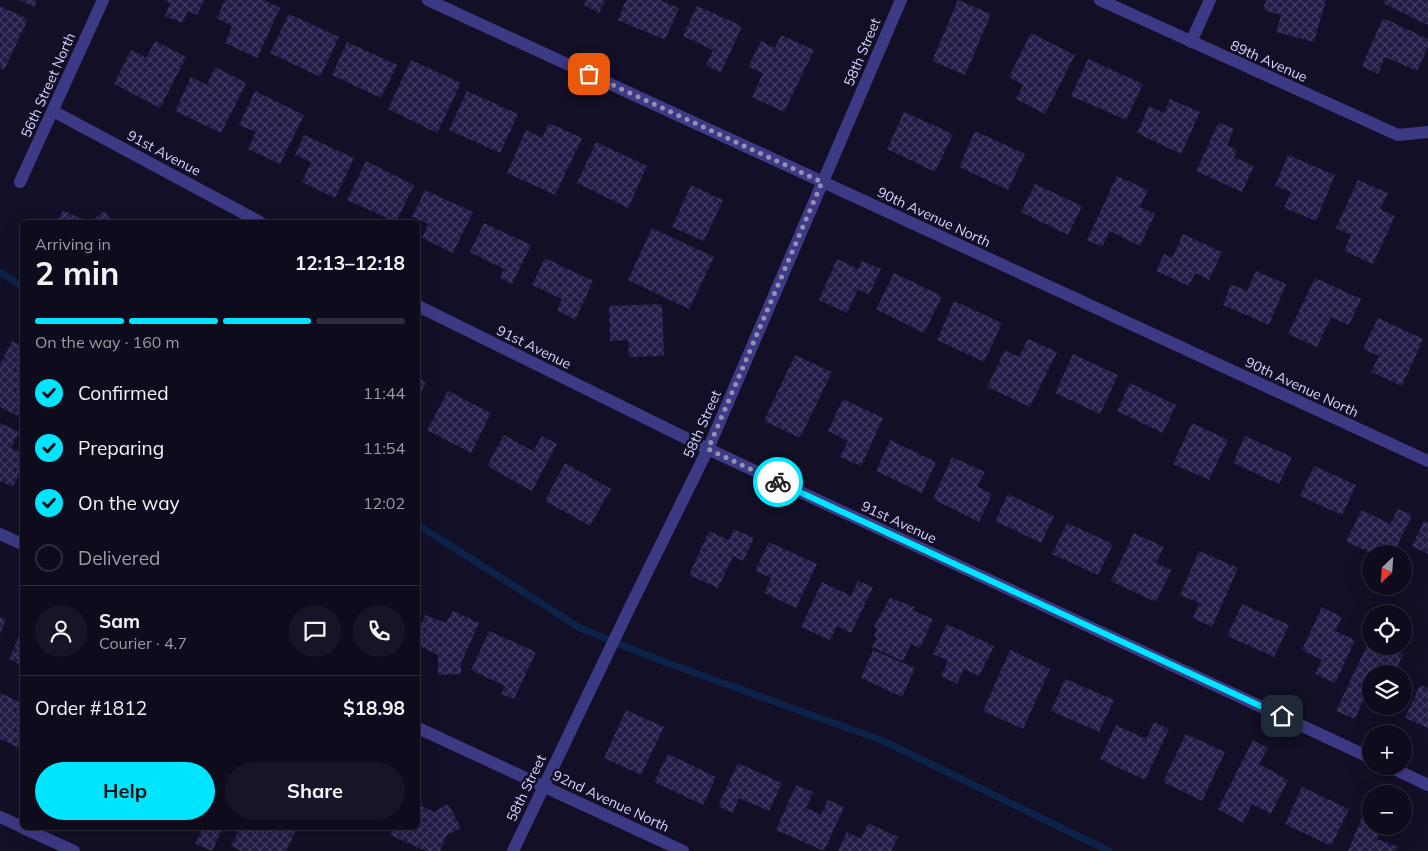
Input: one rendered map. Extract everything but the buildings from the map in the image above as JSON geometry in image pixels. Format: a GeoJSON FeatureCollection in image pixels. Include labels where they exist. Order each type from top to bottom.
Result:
{"type":"FeatureCollection","features":[{"type":"Feature","properties":{"kind":"street","name":"56th Street North"},"geometry":{"type":"LineString","coordinates":[[20,182],[103,0]]}},
{"type":"Feature","properties":{"kind":"street","name":"90th Avenue North"},"geometry":{"type":"LineString","coordinates":[[428,0],[1428,461]]}},
{"type":"Feature","properties":{"kind":"street","name":"58th Street"},"geometry":{"type":"LineString","coordinates":[[513,851],[708,449],[901,0]]}},
{"type":"Feature","properties":{"kind":"street","name":"89th Avenue"},"geometry":{"type":"LineString","coordinates":[[1100,0],[1398,135],[1428,132]]}},
{"type":"Feature","properties":{"kind":"street"},"geometry":{"type":"LineString","coordinates":[[1191,42],[1210,0]]}},
{"type":"Feature","properties":{"kind":"street","name":"91st Avenue"},"geometry":{"type":"LineString","coordinates":[[53,111],[256,220]]}},
{"type":"Feature","properties":{"kind":"street","name":"91st Avenue"},"geometry":{"type":"LineString","coordinates":[[420,307],[708,449],[1362,754]]}},
{"type":"Feature","properties":{"kind":"street"},"geometry":{"type":"LineString","coordinates":[[0,534],[20,543]]}},
{"type":"Feature","properties":{"kind":"street","name":"92nd Avenue North"},"geometry":{"type":"LineString","coordinates":[[420,729],[683,851]]}},
{"type":"Feature","properties":{"kind":"street"},"geometry":{"type":"LineString","coordinates":[[1407,775],[1428,785]]}},
{"type":"Feature","properties":{"kind":"street"},"geometry":{"type":"LineString","coordinates":[[0,817],[20,826]]}},
{"type":"Feature","properties":{"kind":"street"},"geometry":{"type":"LineString","coordinates":[[29,830],[74,851]]}},
{"type":"Feature","properties":{"kind":"waterway"},"geometry":{"type":"LineString","coordinates":[[0,272],[20,285]]}},
{"type":"Feature","properties":{"kind":"waterway"},"geometry":{"type":"LineString","coordinates":[[420,526],[580,628],[659,660],[881,740],[1109,851]]}},
{"type":"Feature","properties":{"kind":"way so far"},"geometry":{"type":"LineString","coordinates":[[589,74],[822,182],[708,449],[778,482]]}},
{"type":"Feature","properties":{"kind":"route"},"geometry":{"type":"LineString","coordinates":[[778,482],[1282,716]]}}]}
